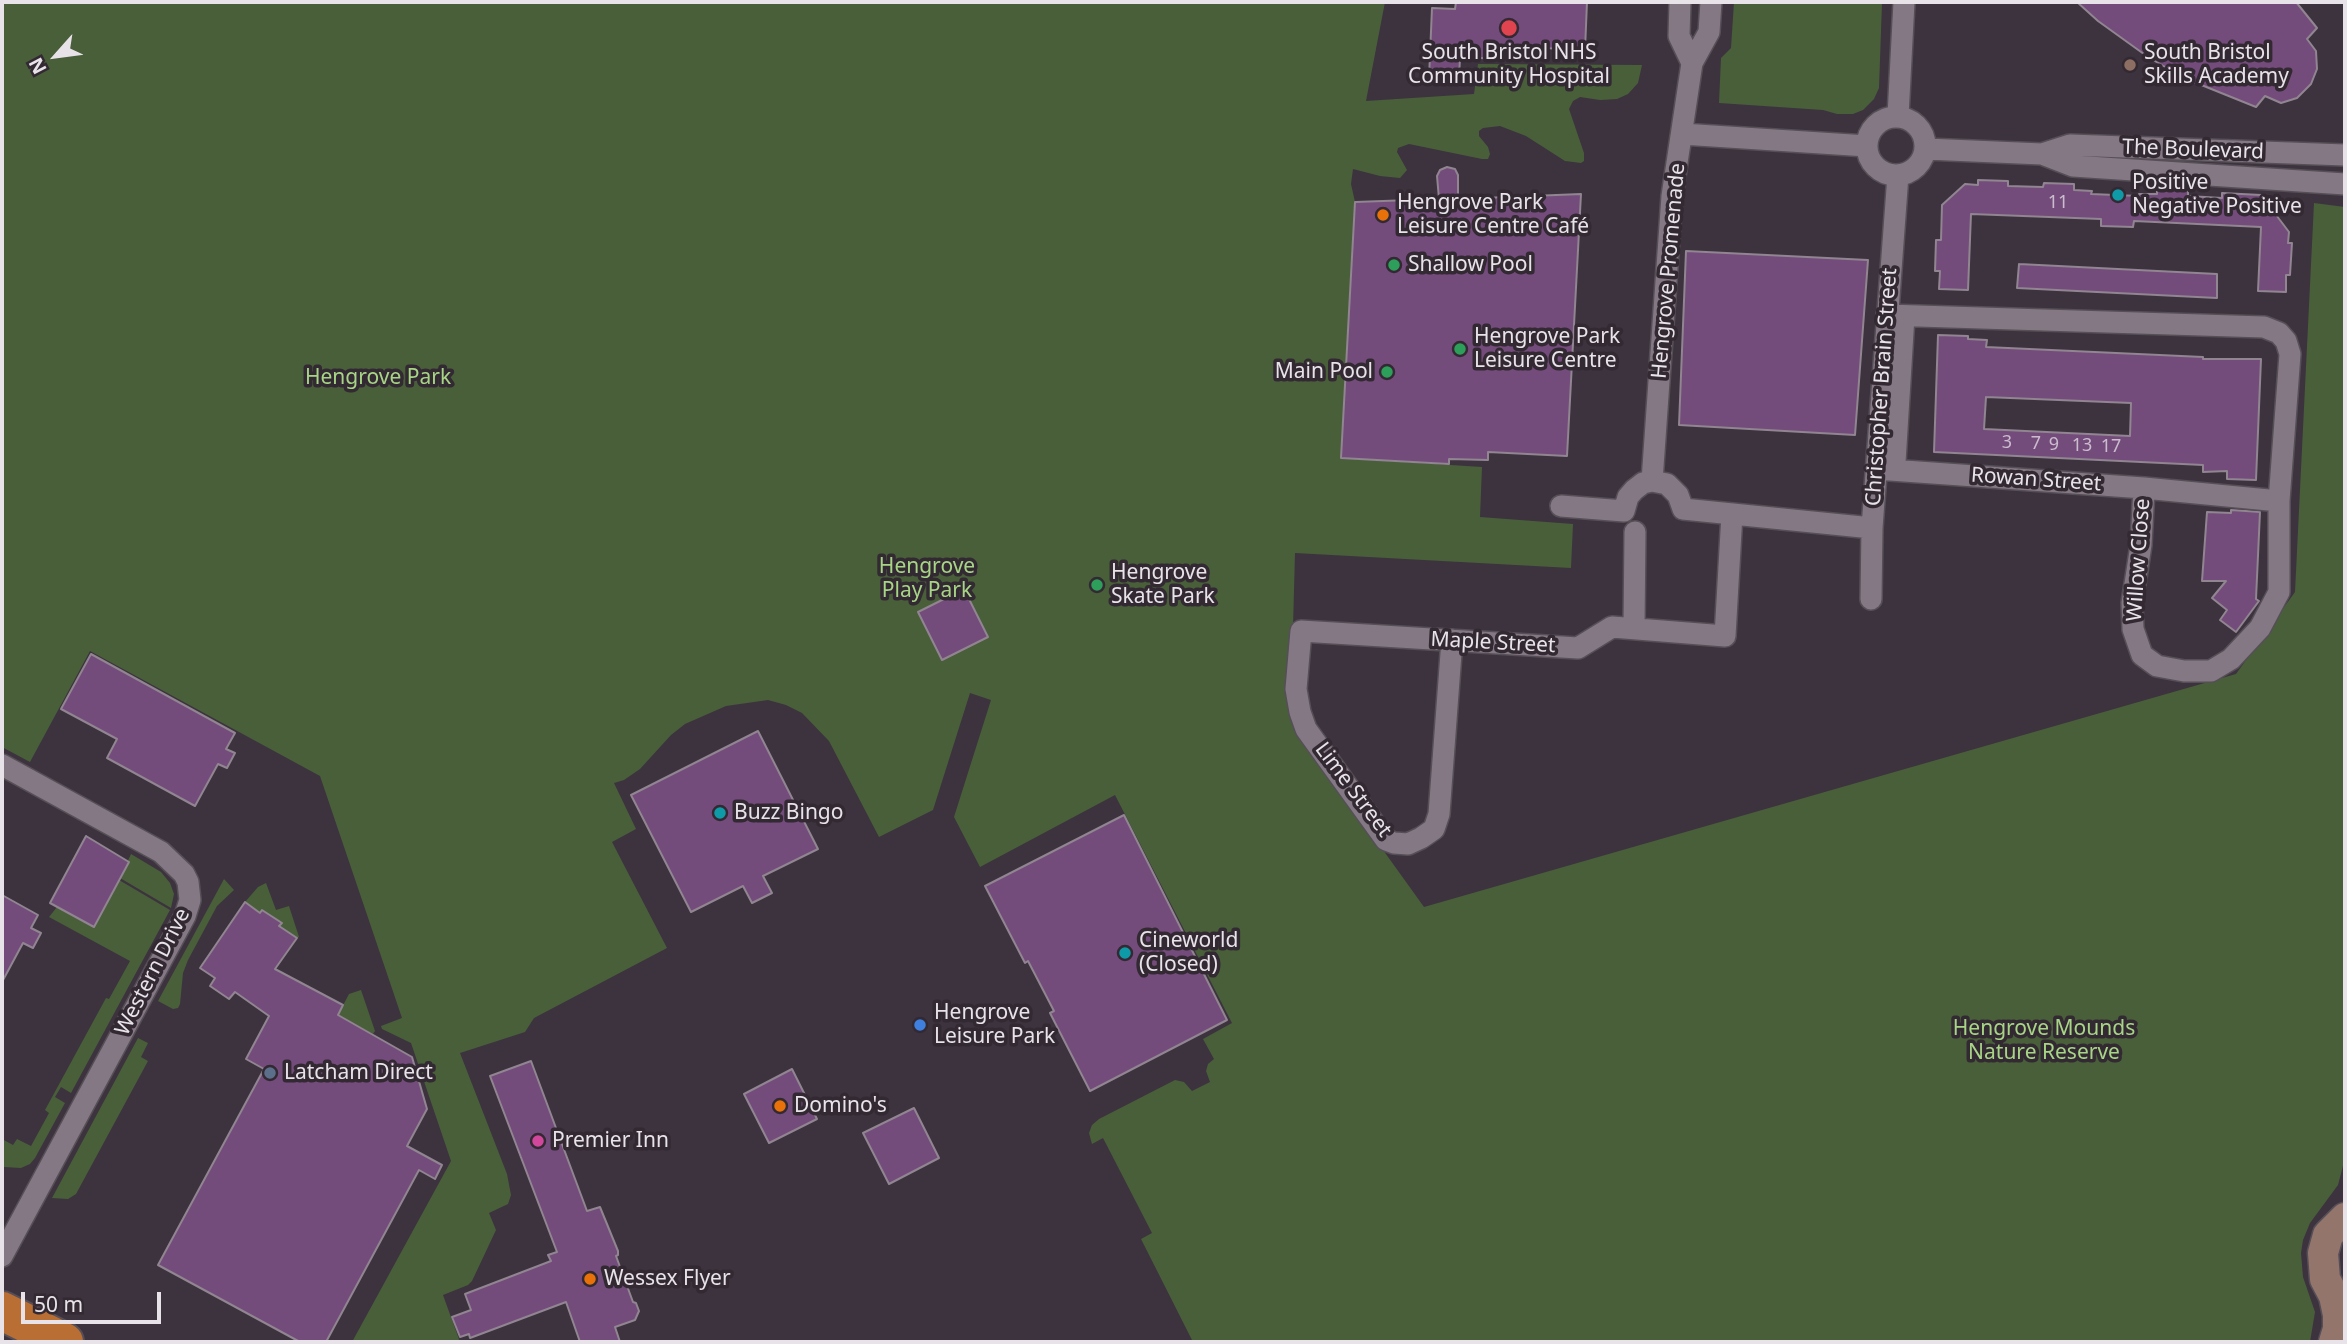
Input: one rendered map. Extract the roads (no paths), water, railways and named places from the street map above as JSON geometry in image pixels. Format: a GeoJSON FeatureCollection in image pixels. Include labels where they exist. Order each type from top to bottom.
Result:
{"type":"FeatureCollection","features":[{"type":"Feature","properties":{"kind":"highway"},"geometry":{"type":"LineString","coordinates":[[2,1311],[64,1342]]}},
{"type":"Feature","properties":{"kind":"street","name":"Hengrove Promenade"},"geometry":{"type":"LineString","coordinates":[[1680,2],[1679,36],[1692,63]]}},
{"type":"Feature","properties":{"kind":"street","name":"Hengrove Promenade"},"geometry":{"type":"LineString","coordinates":[[1653,481],[1672,196],[1692,63],[1709,32],[1711,2]]}},
{"type":"Feature","properties":{"kind":"street"},"geometry":{"type":"LineString","coordinates":[[1898,116],[1903,2]]}},
{"type":"Feature","properties":{"kind":"street"},"geometry":{"type":"LineString","coordinates":[[1898,116],[1910,119],[1922,132],[1926,149],[1922,160],[1913,170],[1898,175],[1883,172],[1871,161],[1867,146],[1872,129],[1883,119],[1898,116]]}},
{"type":"Feature","properties":{"kind":"street"},"geometry":{"type":"LineString","coordinates":[[1682,134],[1867,146]]}},
{"type":"Feature","properties":{"kind":"street","name":"The Boulevard"},"geometry":{"type":"LineString","coordinates":[[2042,154],[2070,145],[2345,155]]}},
{"type":"Feature","properties":{"kind":"street","name":"The Boulevard"},"geometry":{"type":"LineString","coordinates":[[1926,149],[2042,154],[2073,166],[2345,184]]}},
{"type":"Feature","properties":{"kind":"street","name":"Christopher Brain Street"},"geometry":{"type":"LineString","coordinates":[[1871,599],[1871,527],[1885,466],[1896,316],[1898,175]]}},
{"type":"Feature","properties":{"kind":"street"},"geometry":{"type":"LineString","coordinates":[[1896,316],[2264,327],[2279,334],[2286,341],[2290,354],[2279,501]]}},
{"type":"Feature","properties":{"kind":"street","name":"Rowan Street"},"geometry":{"type":"LineString","coordinates":[[1885,466],[2279,501]]}},
{"type":"Feature","properties":{"kind":"street"},"geometry":{"type":"LineString","coordinates":[[1561,506],[1624,512],[1628,497],[1634,490],[1643,483],[1653,481],[1667,485],[1678,495],[1683,509],[1871,527]]}},
{"type":"Feature","properties":{"kind":"street","name":"Willow Close"},"geometry":{"type":"LineString","coordinates":[[2144,488],[2141,545],[2132,603],[2133,629],[2142,655],[2157,666],[2184,671],[2211,671],[2231,659],[2260,628],[2279,592],[2279,501]]}},
{"type":"Feature","properties":{"kind":"street","name":"Maple Street"},"geometry":{"type":"LineString","coordinates":[[1301,631],[1578,648],[1612,627],[1725,636],[1732,514]]}},
{"type":"Feature","properties":{"kind":"street"},"geometry":{"type":"LineString","coordinates":[[1634,627],[1635,532]]}},
{"type":"Feature","properties":{"kind":"street","name":"Lime Street"},"geometry":{"type":"LineString","coordinates":[[1301,631],[1296,689],[1306,729],[1386,840],[1408,844],[1434,828],[1439,814],[1452,640]]}},
{"type":"Feature","properties":{"kind":"street","name":"Western Drive"},"geometry":{"type":"LineString","coordinates":[[2,765],[161,852],[184,874],[190,900],[185,916],[2,1256]]}},
{"type":"Feature","properties":{"kind":"street"},"geometry":{"type":"LineString","coordinates":[[2334,1342],[2340,1301],[2325,1279],[2323,1253],[2329,1235],[2343,1218]]}},
{"type":"Feature","properties":{"kind":"place","name":"South Bristol NHS Community Hospital"},"geometry":{"type":"Point","coordinates":[1509,28]}},
{"type":"Feature","properties":{"kind":"place","name":"South Bristol Skills Academy"},"geometry":{"type":"Point","coordinates":[2130,65]}},
{"type":"Feature","properties":{"kind":"place","name":"Positive Negative Positive"},"geometry":{"type":"Point","coordinates":[2118,195]}},
{"type":"Feature","properties":{"kind":"place","name":"Hengrove Park Leisure Centre Café"},"geometry":{"type":"Point","coordinates":[1383,215]}},
{"type":"Feature","properties":{"kind":"place","name":"Shallow Pool"},"geometry":{"type":"Point","coordinates":[1394,265]}},
{"type":"Feature","properties":{"kind":"place","name":"Hengrove Park Leisure Centre"},"geometry":{"type":"Point","coordinates":[1460,349]}},
{"type":"Feature","properties":{"kind":"place","name":"Main Pool"},"geometry":{"type":"Point","coordinates":[1387,372]}},
{"type":"Feature","properties":{"kind":"place","name":"Hengrove Skate Park"},"geometry":{"type":"Point","coordinates":[1097,585]}},
{"type":"Feature","properties":{"kind":"place","name":"Buzz Bingo"},"geometry":{"type":"Point","coordinates":[720,813]}},
{"type":"Feature","properties":{"kind":"place","name":"Cineworld (Closed)"},"geometry":{"type":"Point","coordinates":[1125,953]}},
{"type":"Feature","properties":{"kind":"place","name":"Hengrove Leisure Park"},"geometry":{"type":"Point","coordinates":[920,1025]}},
{"type":"Feature","properties":{"kind":"place","name":"Latcham Direct"},"geometry":{"type":"Point","coordinates":[270,1073]}},
{"type":"Feature","properties":{"kind":"place","name":"Domino's"},"geometry":{"type":"Point","coordinates":[780,1106]}},
{"type":"Feature","properties":{"kind":"place","name":"Premier Inn"},"geometry":{"type":"Point","coordinates":[538,1141]}},
{"type":"Feature","properties":{"kind":"place","name":"Wessex Flyer"},"geometry":{"type":"Point","coordinates":[590,1279]}},
{"type":"Feature","properties":{"kind":"park label","name":"Hengrove Park"},"geometry":{"type":"Point","coordinates":[378,378]}},
{"type":"Feature","properties":{"kind":"park label","name":"Hengrove Play Park"},"geometry":{"type":"Point","coordinates":[927,579]}},
{"type":"Feature","properties":{"kind":"park label","name":"Hengrove Mounds Nature Reserve"},"geometry":{"type":"Point","coordinates":[2044,1041]}}]}
